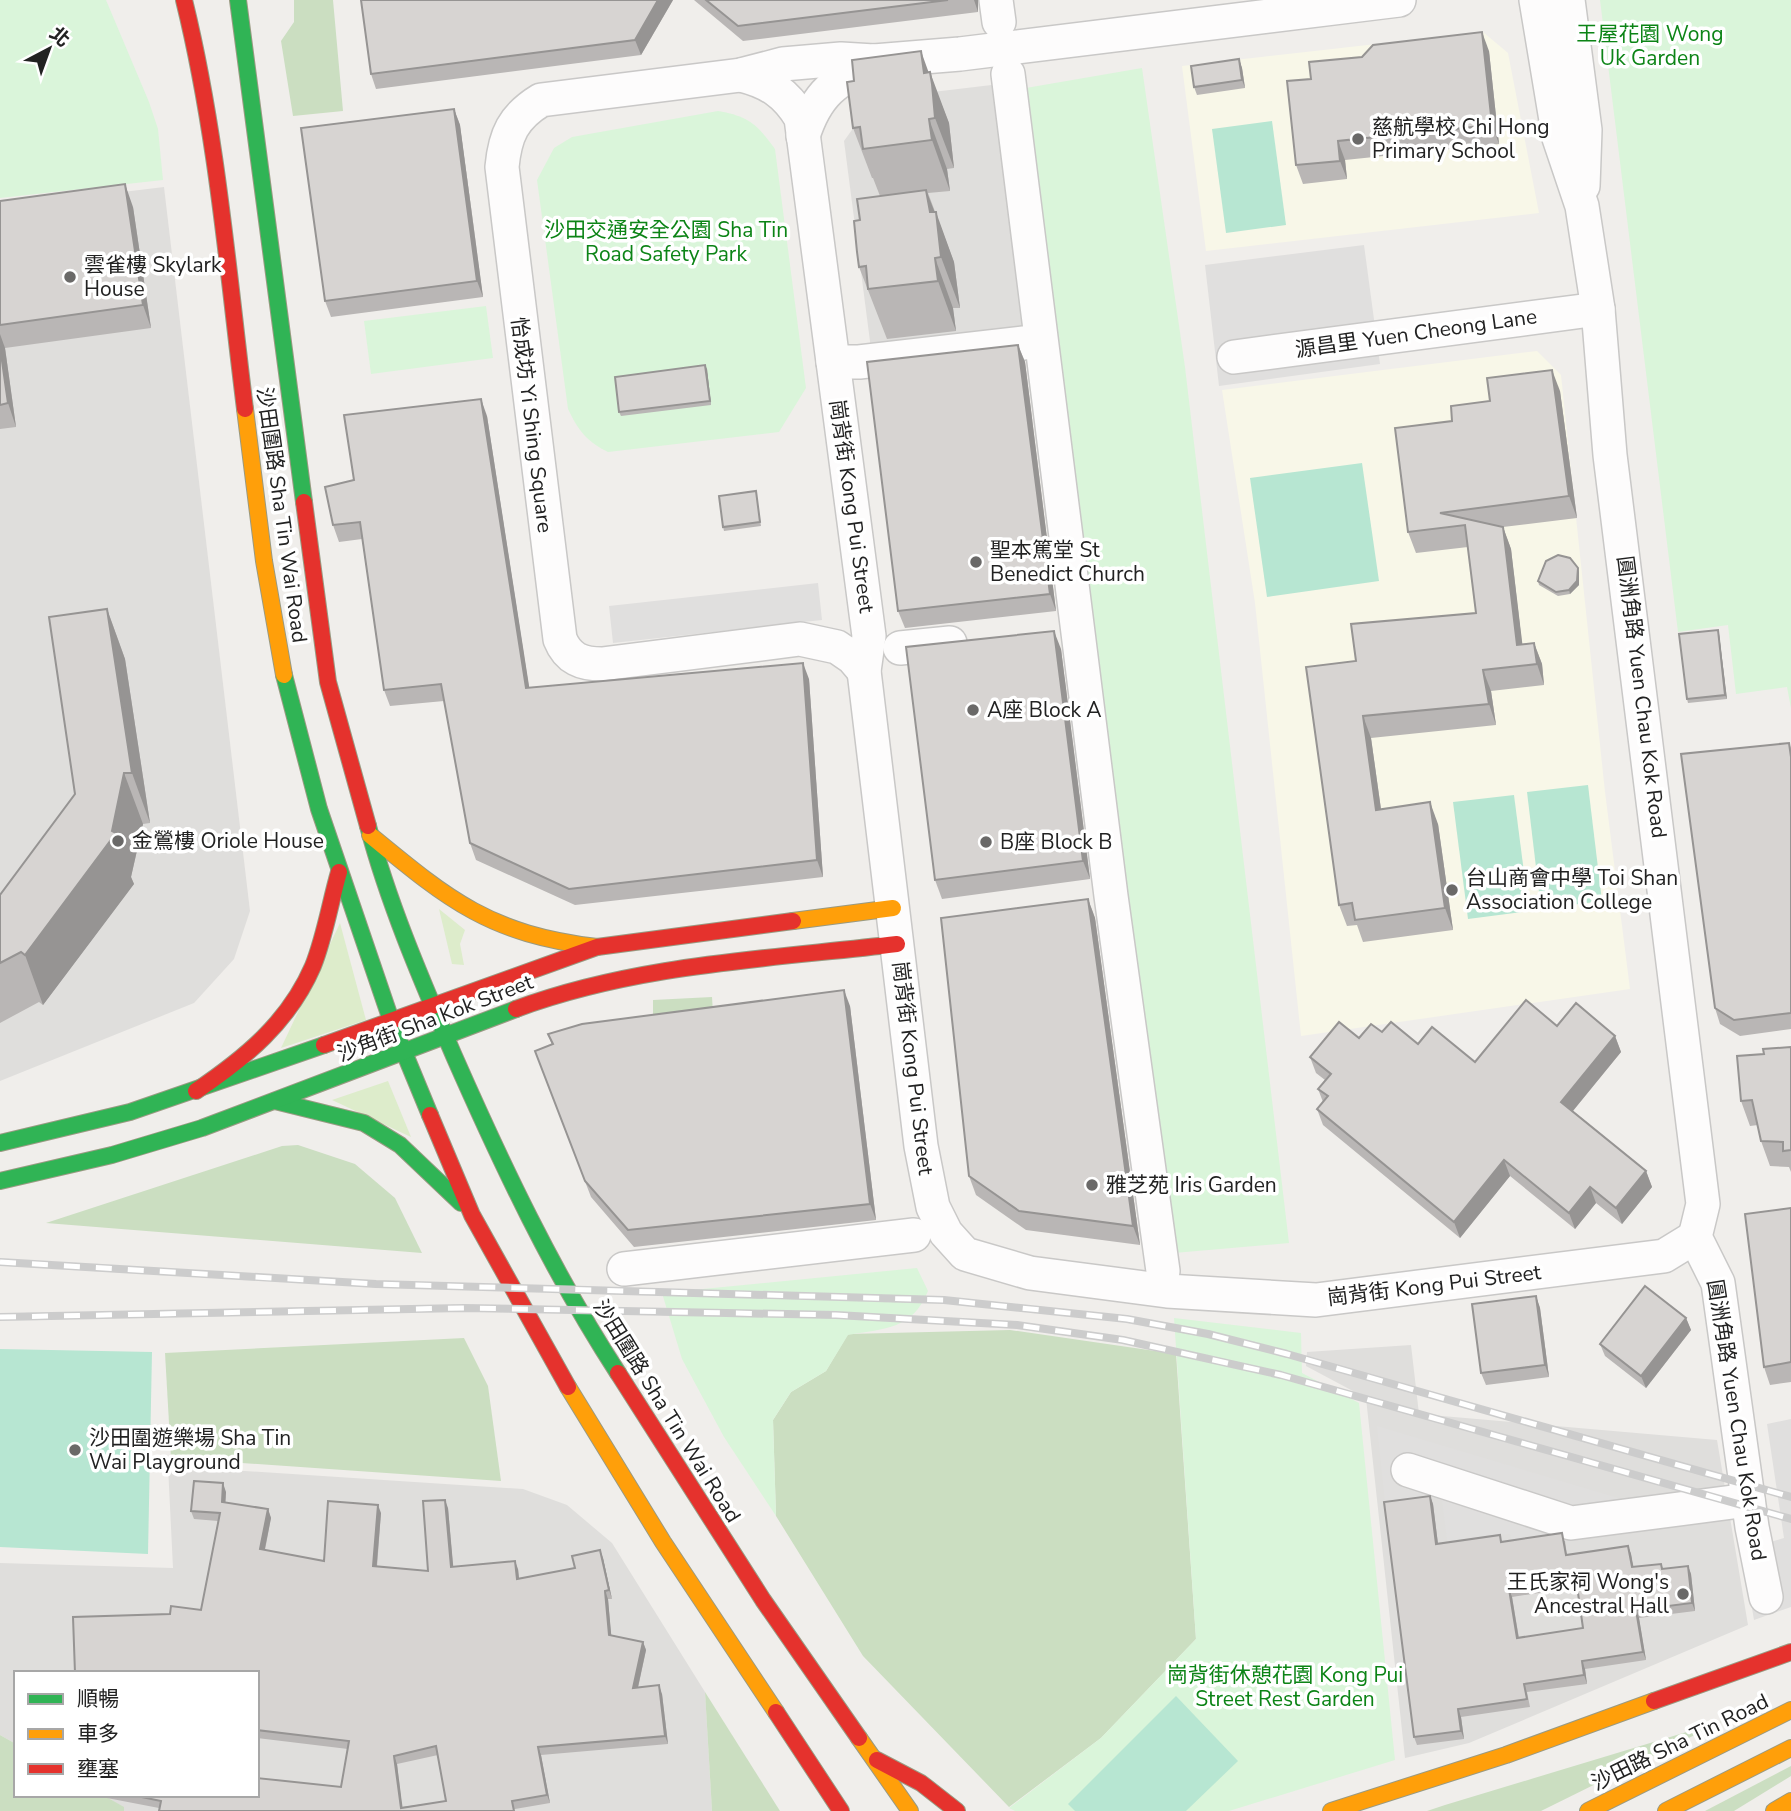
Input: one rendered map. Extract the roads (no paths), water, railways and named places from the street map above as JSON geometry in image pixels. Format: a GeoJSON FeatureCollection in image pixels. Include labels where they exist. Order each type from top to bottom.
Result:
{"type":"FeatureCollection","features":[{"type":"Feature","properties":{"kind":"main road","name":"沙田圍路 Sha Tin Wai Road"},"geometry":{"type":"LineString","coordinates":[[184,0],[197,48],[216,175],[264,561],[286,689],[339,872],[391,1023],[489,1250],[573,1396],[663,1542],[841,1811]]}},
{"type":"Feature","properties":{"kind":"main road","name":"沙田圍路 Sha Tin Wai Road"},"geometry":{"type":"LineString","coordinates":[[239,0],[328,682],[370,835],[444,1038],[501,1163],[586,1324],[762,1600],[877,1760],[909,1811]]}},
{"type":"Feature","properties":{"kind":"main road"},"geometry":{"type":"LineString","coordinates":[[370,835],[442,894],[474,916],[514,932],[556,944],[597,947]]}},
{"type":"Feature","properties":{"kind":"main road"},"geometry":{"type":"LineString","coordinates":[[196,1091],[237,1065],[261,1045],[300,995],[320,946],[328,905],[339,872]]}},
{"type":"Feature","properties":{"kind":"main road","name":"沙角街 Sha Kok Street"},"geometry":{"type":"LineString","coordinates":[[433,1007],[597,947],[893,908]]}},
{"type":"Feature","properties":{"kind":"main road","name":"沙角街 Sha Kok Street"},"geometry":{"type":"LineString","coordinates":[[0,1181],[112,1155],[202,1128],[549,997],[637,975],[897,944]]}},
{"type":"Feature","properties":{"kind":"main road"},"geometry":{"type":"LineString","coordinates":[[391,1023],[433,1007]]}},
{"type":"Feature","properties":{"kind":"main road","name":"沙角街 Sha Kok Street"},"geometry":{"type":"LineString","coordinates":[[0,1143],[130,1112],[391,1023]]}},
{"type":"Feature","properties":{"kind":"main road"},"geometry":{"type":"LineString","coordinates":[[275,1101],[363,1123],[400,1145],[472,1214]]}},
{"type":"Feature","properties":{"kind":"main road"},"geometry":{"type":"LineString","coordinates":[[1331,1811],[1506,1755],[1791,1652]]}},
{"type":"Feature","properties":{"kind":"main road","name":"沙田路 Sha Tin Road"},"geometry":{"type":"LineString","coordinates":[[1588,1811],[1791,1710]]}},
{"type":"Feature","properties":{"kind":"main road"},"geometry":{"type":"LineString","coordinates":[[1666,1811],[1791,1748]]}},
{"type":"Feature","properties":{"kind":"main road"},"geometry":{"type":"LineString","coordinates":[[877,1760],[921,1783],[957,1811]]}},
{"type":"Feature","properties":{"kind":"main road"},"geometry":{"type":"LineString","coordinates":[[1774,1811],[1791,1801]]}},
{"type":"Feature","properties":{"kind":"street","name":"崗背街 Kong Pui Street"},"geometry":{"type":"LineString","coordinates":[[741,75],[791,63],[841,58],[874,61],[974,53],[1399,0]]}},
{"type":"Feature","properties":{"kind":"street","name":"圓洲角路 Yuen Chau Kok Road"},"geometry":{"type":"LineString","coordinates":[[1536,0],[1559,138],[1582,206],[1598,309],[1610,455],[1701,1179],[1703,1204],[1695,1237],[1715,1272],[1718,1283],[1748,1500],[1766,1597]]}},
{"type":"Feature","properties":{"kind":"street","name":"圓洲角路 Yuen Chau Kok Road"},"geometry":{"type":"LineString","coordinates":[[1568,0],[1585,130],[1582,206]]}},
{"type":"Feature","properties":{"kind":"street","name":"崗背街 Kong Pui Street"},"geometry":{"type":"LineString","coordinates":[[803,136],[814,106],[823,93],[839,80],[874,61]]}},
{"type":"Feature","properties":{"kind":"street"},"geometry":{"type":"LineString","coordinates":[[1008,74],[1040,341],[1064,630],[1098,897],[1163,1271]]}},
{"type":"Feature","properties":{"kind":"street","name":"崗背街 Kong Pui Street"},"geometry":{"type":"LineString","coordinates":[[741,75],[763,81],[783,93],[801,118],[869,636],[864,671],[921,1146],[933,1207],[946,1233],[965,1254],[989,1264],[1030,1273],[1167,1292],[1316,1300],[1664,1256],[1695,1237]]}},
{"type":"Feature","properties":{"kind":"street","name":"怡成坊 Yi Shing Square"},"geometry":{"type":"LineString","coordinates":[[741,75],[541,100],[524,110],[512,124],[504,142],[502,167],[518,321],[560,639],[574,659],[587,664],[800,639],[819,640],[837,647],[853,658],[864,671]]}},
{"type":"Feature","properties":{"kind":"street","name":"源昌里 Yuen Cheong Lane"},"geometry":{"type":"LineString","coordinates":[[1234,357],[1598,309]]}},
{"type":"Feature","properties":{"kind":"street"},"geometry":{"type":"LineString","coordinates":[[833,362],[859,362],[1040,341]]}},
{"type":"Feature","properties":{"kind":"street"},"geometry":{"type":"LineString","coordinates":[[900,648],[982,639]]}},
{"type":"Feature","properties":{"kind":"street"},"geometry":{"type":"LineString","coordinates":[[624,1269],[914,1236]]}},
{"type":"Feature","properties":{"kind":"street"},"geometry":{"type":"LineString","coordinates":[[1408,1471],[1571,1523],[1748,1500]]}},
{"type":"Feature","properties":{"kind":"railway"},"geometry":{"type":"LineString","coordinates":[[0,1262],[376,1284],[944,1300],[1127,1319],[1208,1334],[1287,1354],[1791,1497]]}},
{"type":"Feature","properties":{"kind":"railway"},"geometry":{"type":"LineString","coordinates":[[0,1317],[464,1308],[836,1315],[1017,1325],[1123,1340],[1281,1375],[1791,1519]]}},
{"type":"Feature","properties":{"kind":"place","name":"慈航學校 Chi Hong Primary School"},"geometry":{"type":"Point","coordinates":[1358,139]}},
{"type":"Feature","properties":{"kind":"place","name":"雲雀樓 Skylark House"},"geometry":{"type":"Point","coordinates":[70,277]}},
{"type":"Feature","properties":{"kind":"place","name":"聖本篤堂 St Benedict Church"},"geometry":{"type":"Point","coordinates":[976,562]}},
{"type":"Feature","properties":{"kind":"place","name":"A座 Block A"},"geometry":{"type":"Point","coordinates":[973,710]}},
{"type":"Feature","properties":{"kind":"place","name":"金鶯樓 Oriole House"},"geometry":{"type":"Point","coordinates":[118,841]}},
{"type":"Feature","properties":{"kind":"place","name":"B座 Block B"},"geometry":{"type":"Point","coordinates":[986,842]}},
{"type":"Feature","properties":{"kind":"place","name":"台山商會中學 Toi Shan Association College"},"geometry":{"type":"Point","coordinates":[1452,890]}},
{"type":"Feature","properties":{"kind":"place","name":"雅芝苑 Iris Garden"},"geometry":{"type":"Point","coordinates":[1092,1185]}},
{"type":"Feature","properties":{"kind":"place","name":"沙田圍遊樂場 Sha Tin Wai Playground"},"geometry":{"type":"Point","coordinates":[75,1450]}},
{"type":"Feature","properties":{"kind":"place","name":"王氏家祠 Wong's Ancestral Hall"},"geometry":{"type":"Point","coordinates":[1683,1594]}},
{"type":"Feature","properties":{"kind":"park label","name":"王屋花園 Wong Uk Garden"},"geometry":{"type":"Point","coordinates":[1650,46]}},
{"type":"Feature","properties":{"kind":"park label","name":"沙田交通安全公園 Sha Tin Road Safety Park"},"geometry":{"type":"Point","coordinates":[666,242]}},
{"type":"Feature","properties":{"kind":"park label","name":"崗背街休憩花園 Kong Pui Street Rest Garden"},"geometry":{"type":"Point","coordinates":[1285,1687]}}]}
